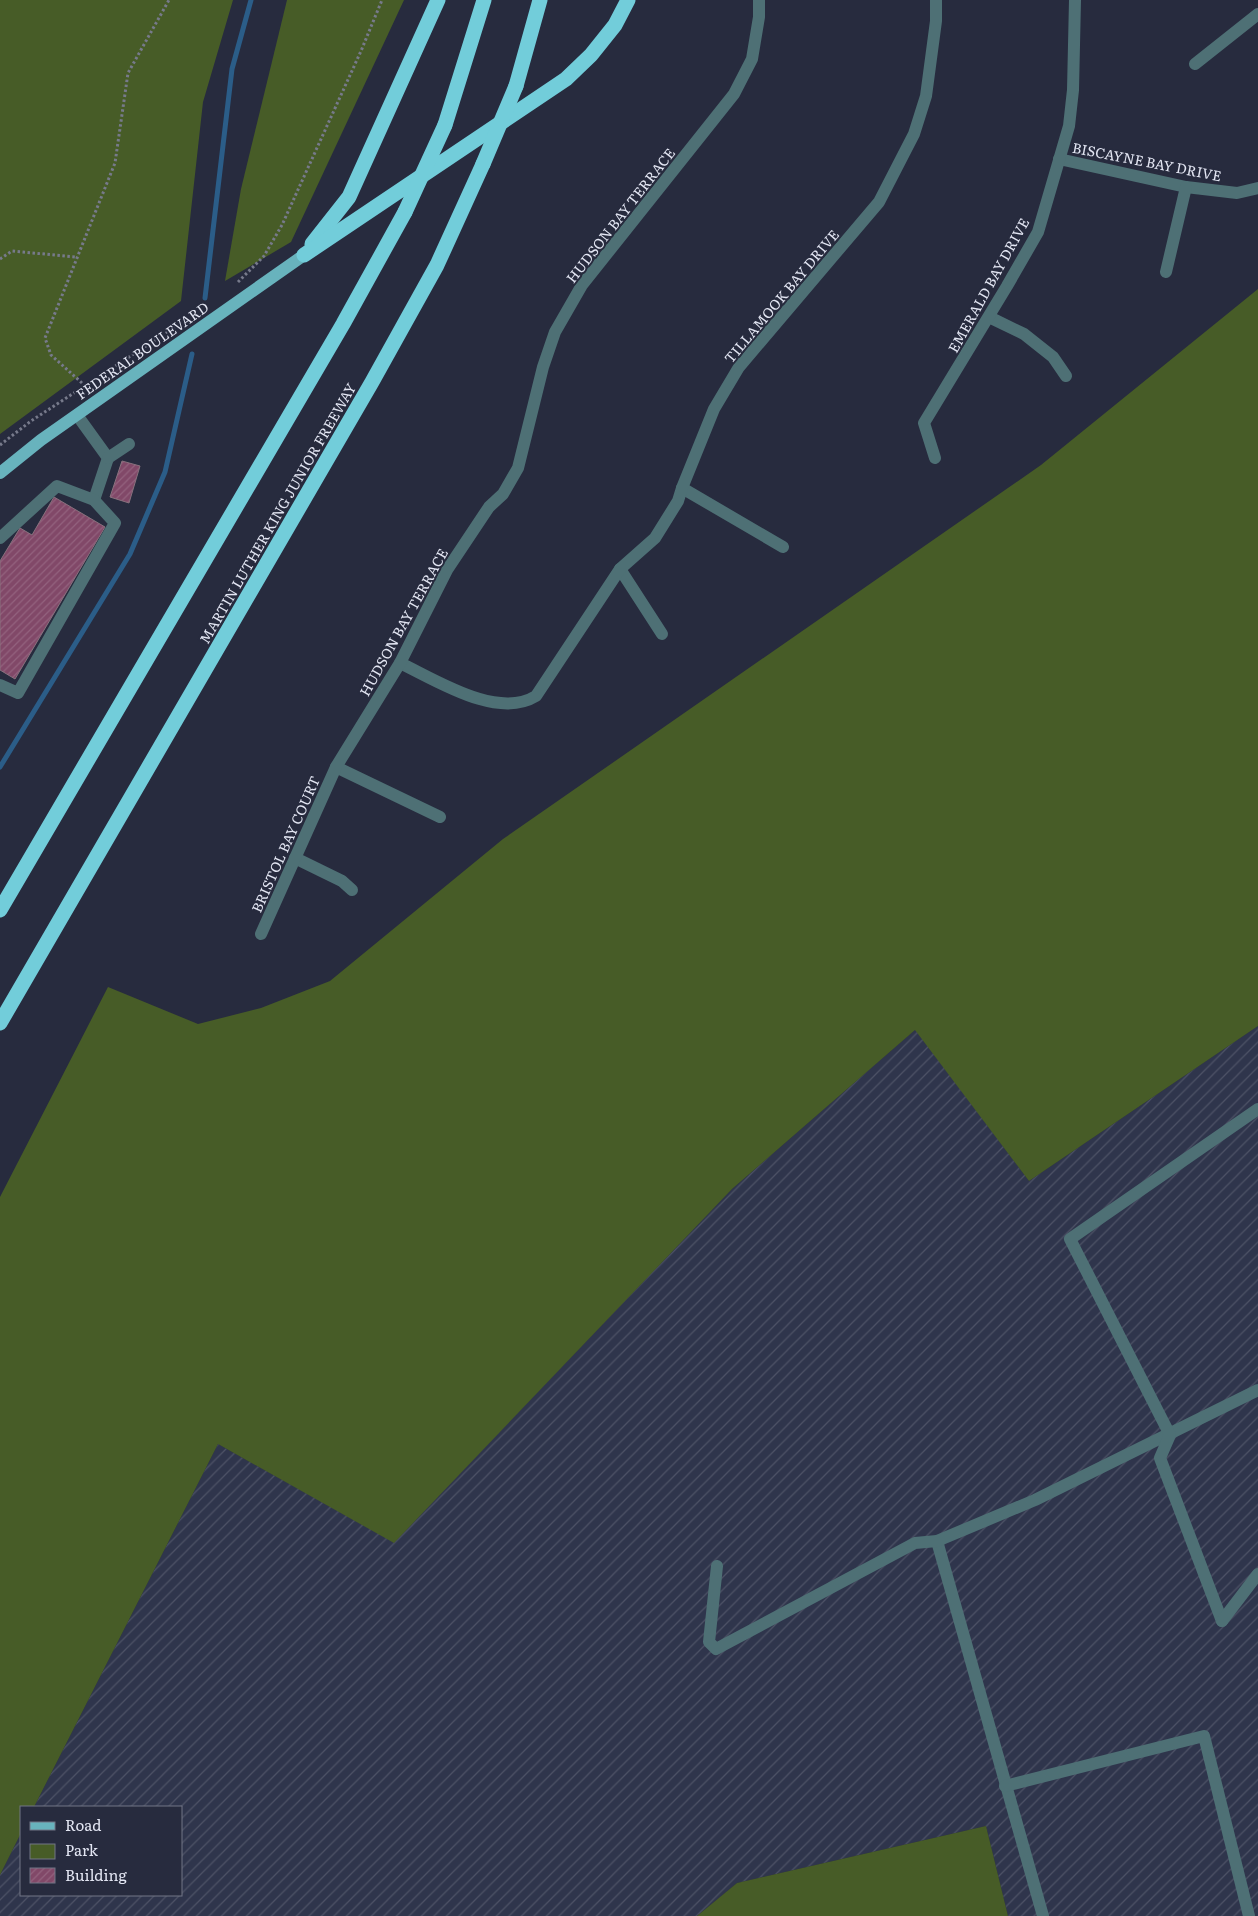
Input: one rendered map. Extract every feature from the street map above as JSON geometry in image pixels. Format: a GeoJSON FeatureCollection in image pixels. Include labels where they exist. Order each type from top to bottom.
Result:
{"type":"FeatureCollection","features":[{"type":"Feature","properties":{"kind":"highway"},"geometry":{"type":"LineString","coordinates":[[304,255],[349,197],[438,0]]}},
{"type":"Feature","properties":{"kind":"highway"},"geometry":{"type":"LineString","coordinates":[[0,910],[338,333],[405,212],[445,125],[484,0]]}},
{"type":"Feature","properties":{"kind":"highway","name":"MARTIN LUTHER KING JUNIOR FREEWAY"},"geometry":{"type":"LineString","coordinates":[[0,1023],[372,382],[437,265],[516,86],[540,0]]}},
{"type":"Feature","properties":{"kind":"highway"},"geometry":{"type":"LineString","coordinates":[[304,255],[566,79],[591,55],[615,25],[628,0]]}},
{"type":"Feature","properties":{"kind":"main road","name":"FEDERAL BOULEVARD"},"geometry":{"type":"LineString","coordinates":[[0,473],[18,457],[304,255]]}},
{"type":"Feature","properties":{"kind":"street","name":"HUDSON BAY TERRACE"},"geometry":{"type":"LineString","coordinates":[[336,767],[400,663],[447,570],[490,507],[503,494],[518,468],[543,367],[555,332],[582,285],[734,94],[752,59],[759,17],[759,0]]}},
{"type":"Feature","properties":{"kind":"street","name":"TILLAMOOK BAY DRIVE"},"geometry":{"type":"LineString","coordinates":[[400,663],[479,700],[504,704],[527,702],[536,696],[620,569],[654,538],[678,501],[714,409],[739,367],[879,202],[914,134],[926,96],[936,21],[936,0]]}},
{"type":"Feature","properties":{"kind":"street","name":"EMERALD BAY DRIVE"},"geometry":{"type":"LineString","coordinates":[[935,458],[924,423],[1038,232],[1069,126],[1073,90],[1074,0]]}},
{"type":"Feature","properties":{"kind":"street"},"geometry":{"type":"LineString","coordinates":[[1195,64],[1258,14]]}},
{"type":"Feature","properties":{"kind":"street","name":"BISCAYNE BAY DRIVE"},"geometry":{"type":"LineString","coordinates":[[1059,159],[1186,187],[1237,193],[1258,188]]}},
{"type":"Feature","properties":{"kind":"street"},"geometry":{"type":"LineString","coordinates":[[1166,272],[1186,187]]}},
{"type":"Feature","properties":{"kind":"street"},"geometry":{"type":"LineString","coordinates":[[989,317],[1024,334],[1054,357],[1066,376]]}},
{"type":"Feature","properties":{"kind":"street"},"geometry":{"type":"LineString","coordinates":[[77,415],[108,458]]}},
{"type":"Feature","properties":{"kind":"street"},"geometry":{"type":"LineString","coordinates":[[94,500],[108,458],[129,444]]}},
{"type":"Feature","properties":{"kind":"street"},"geometry":{"type":"LineString","coordinates":[[0,538],[57,486],[94,500],[114,523],[18,692],[0,685]]}},
{"type":"Feature","properties":{"kind":"street"},"geometry":{"type":"LineString","coordinates":[[682,488],[783,548]]}},
{"type":"Feature","properties":{"kind":"street"},"geometry":{"type":"LineString","coordinates":[[620,569],[662,634]]}},
{"type":"Feature","properties":{"kind":"street"},"geometry":{"type":"LineString","coordinates":[[336,767],[440,817]]}},
{"type":"Feature","properties":{"kind":"street","name":"BRISTOL BAY COURT"},"geometry":{"type":"LineString","coordinates":[[261,934],[336,767]]}},
{"type":"Feature","properties":{"kind":"street"},"geometry":{"type":"LineString","coordinates":[[295,858],[342,881],[352,890]]}},
{"type":"Feature","properties":{"kind":"street"},"geometry":{"type":"LineString","coordinates":[[1170,1435],[1070,1238],[1258,1110]]}},
{"type":"Feature","properties":{"kind":"street"},"geometry":{"type":"LineString","coordinates":[[717,1566],[709,1642],[716,1649],[915,1543],[936,1541],[1035,1500],[1258,1390]]}},
{"type":"Feature","properties":{"kind":"street"},"geometry":{"type":"LineString","coordinates":[[1170,1435],[1160,1458],[1222,1621],[1258,1574]]}},
{"type":"Feature","properties":{"kind":"street"},"geometry":{"type":"LineString","coordinates":[[936,1541],[1042,1916]]}},
{"type":"Feature","properties":{"kind":"street"},"geometry":{"type":"LineString","coordinates":[[1005,1786],[1204,1736],[1249,1916]]}},
{"type":"Feature","properties":{"kind":"path"},"geometry":{"type":"LineString","coordinates":[[82,383],[51,355],[45,338],[115,163],[128,73],[169,0]]}},
{"type":"Feature","properties":{"kind":"path"},"geometry":{"type":"LineString","coordinates":[[234,286],[264,256],[282,225],[361,52],[382,0]]}},
{"type":"Feature","properties":{"kind":"path"},"geometry":{"type":"LineString","coordinates":[[0,259],[12,251],[76,257]]}},
{"type":"Feature","properties":{"kind":"path"},"geometry":{"type":"LineString","coordinates":[[0,445],[31,421],[182,321]]}},
{"type":"Feature","properties":{"kind":"shaded area"},"geometry":{"type":"Polygon","coordinates":[[[1258,1026],[1258,1916],[1008,1916],[986,1826],[737,1883],[697,1916],[0,1916],[0,1875],[20,1835],[20,1896],[182,1896],[182,1806],[35,1806],[218,1444],[394,1542],[732,1189],[916,1029],[1029,1181],[1258,1026]]]}},
{"type":"Feature","properties":{"kind":"green space"},"geometry":{"type":"Polygon","coordinates":[[[0,0],[233,0],[203,102],[181,301],[0,434],[0,0]]]}},
{"type":"Feature","properties":{"kind":"green space"},"geometry":{"type":"Polygon","coordinates":[[[287,0],[404,0],[291,242],[225,281],[241,189],[287,0]]]}},
{"type":"Feature","properties":{"kind":"green space"},"geometry":{"type":"Polygon","coordinates":[[[1258,289],[1258,1026],[1029,1181],[915,1030],[732,1189],[394,1543],[218,1444],[35,1806],[20,1806],[20,1835],[0,1875],[0,1197],[108,987],[198,1024],[261,1008],[330,981],[503,839],[1041,465],[1258,289]]]}},
{"type":"Feature","properties":{"kind":"green space"},"geometry":{"type":"Polygon","coordinates":[[[986,1826],[1008,1916],[697,1916],[737,1883],[986,1826]]]}},
{"type":"Feature","properties":{"kind":"building"},"geometry":{"type":"Polygon","coordinates":[[[122,461],[140,466],[129,503],[110,497],[122,461]]]}},
{"type":"Feature","properties":{"kind":"building"},"geometry":{"type":"Polygon","coordinates":[[[54,497],[105,527],[15,679],[0,670],[0,561],[20,528],[32,535],[54,497]]]}},
{"type":"Feature","properties":{"kind":"waterway"},"geometry":{"type":"LineString","coordinates":[[205,298],[232,69],[251,0]]}},
{"type":"Feature","properties":{"kind":"waterway"},"geometry":{"type":"LineString","coordinates":[[0,767],[130,554],[165,472],[192,354]]}}]}
